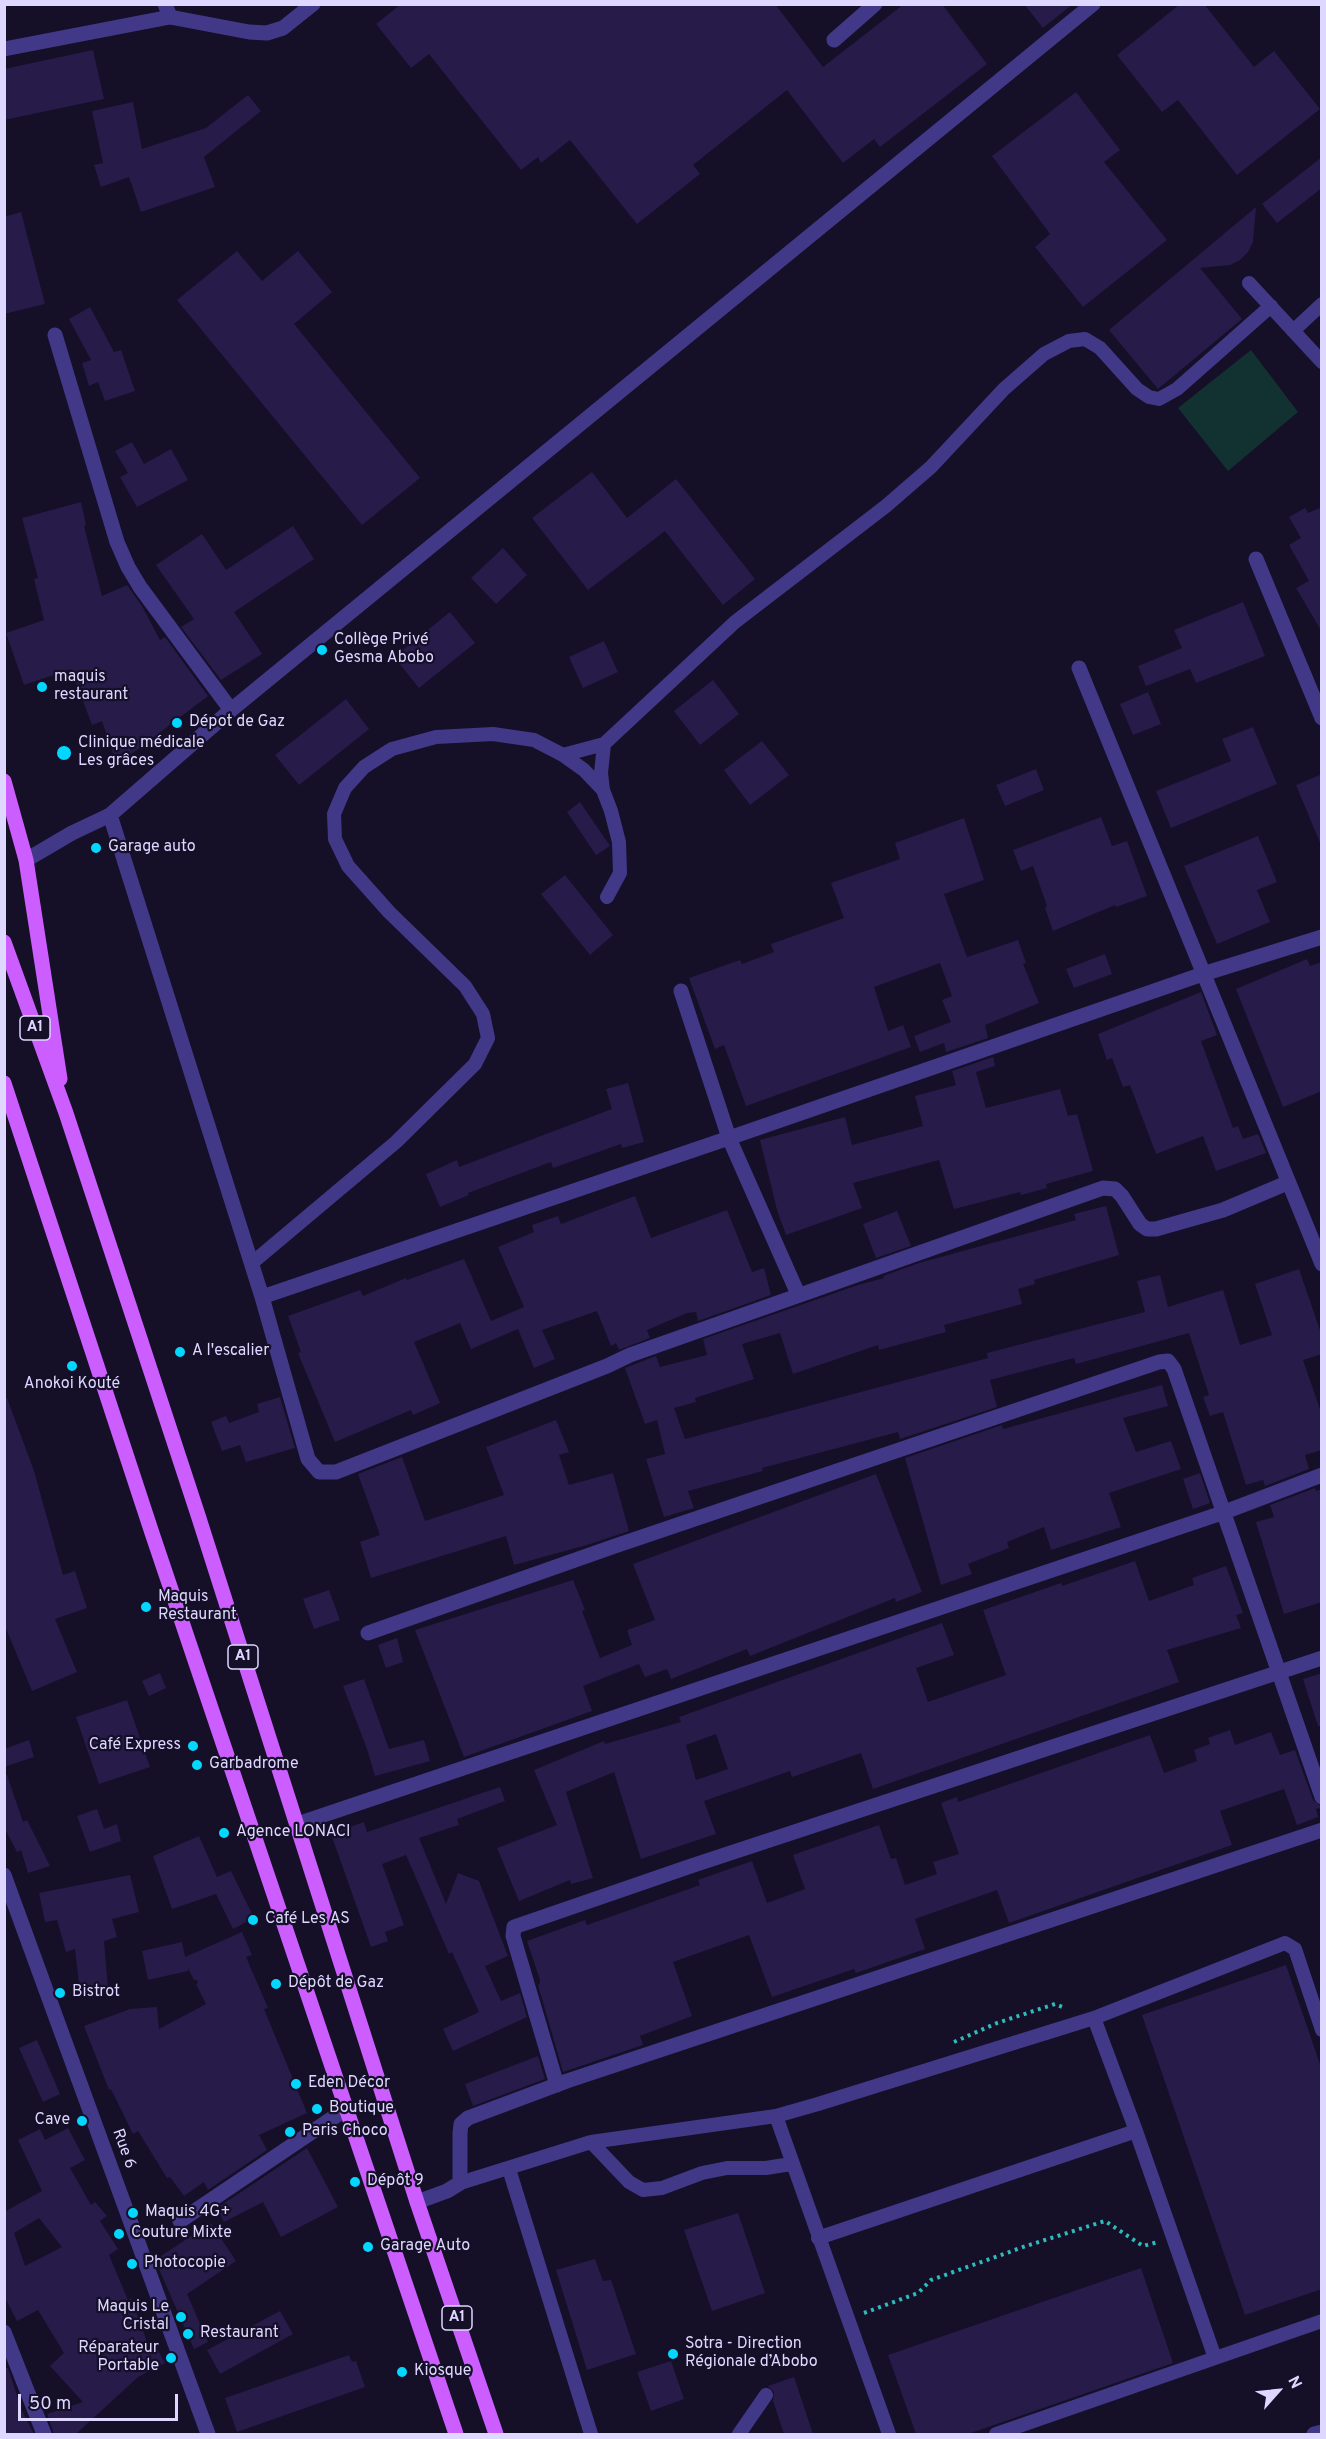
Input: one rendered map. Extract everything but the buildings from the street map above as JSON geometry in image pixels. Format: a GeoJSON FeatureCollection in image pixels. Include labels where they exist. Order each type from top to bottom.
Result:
{"type":"FeatureCollection","features":[{"type":"Feature","properties":{"kind":"main road"},"geometry":{"type":"LineString","coordinates":[[4,781],[26,860],[66,1113]]}},
{"type":"Feature","properties":{"kind":"main road","name":"A1"},"geometry":{"type":"LineString","coordinates":[[4,942],[66,1113],[198,1515],[417,2202],[496,2434]]}},
{"type":"Feature","properties":{"kind":"main road","name":"A1"},"geometry":{"type":"LineString","coordinates":[[4,1083],[152,1533],[456,2434]]}},
{"type":"Feature","properties":{"kind":"street"},"geometry":{"type":"LineString","coordinates":[[4,50],[167,10],[249,32],[267,33],[283,28],[313,4]]}},
{"type":"Feature","properties":{"kind":"street"},"geometry":{"type":"LineString","coordinates":[[834,40],[876,4]]}},
{"type":"Feature","properties":{"kind":"street"},"geometry":{"type":"LineString","coordinates":[[26,860],[72,833],[110,815],[231,710],[1093,4]]}},
{"type":"Feature","properties":{"kind":"street"},"geometry":{"type":"LineString","coordinates":[[55,335],[117,542],[128,567],[140,587],[231,710]]}},
{"type":"Feature","properties":{"kind":"street"},"geometry":{"type":"LineString","coordinates":[[1256,559],[1322,718]]}},
{"type":"Feature","properties":{"kind":"street"},"geometry":{"type":"LineString","coordinates":[[1079,668],[1287,1183],[1322,1264]]}},
{"type":"Feature","properties":{"kind":"street"},"geometry":{"type":"LineString","coordinates":[[110,815],[252,1263],[308,1460],[320,1472],[336,1472],[630,1355],[1103,1188],[1115,1189],[1140,1224],[1147,1229],[1223,1210],[1287,1183]]}},
{"type":"Feature","properties":{"kind":"street"},"geometry":{"type":"LineString","coordinates":[[262,1297],[1203,974],[1322,937]]}},
{"type":"Feature","properties":{"kind":"street"},"geometry":{"type":"LineString","coordinates":[[681,991],[729,1138],[798,1294]]}},
{"type":"Feature","properties":{"kind":"street"},"geometry":{"type":"LineString","coordinates":[[369,1633],[615,1546],[1159,1362],[1168,1361],[1174,1369],[1322,1797]]}},
{"type":"Feature","properties":{"kind":"street"},"geometry":{"type":"LineString","coordinates":[[297,1824],[1222,1513],[1322,1475]]}},
{"type":"Feature","properties":{"kind":"street"},"geometry":{"type":"LineString","coordinates":[[558,2085],[513,1936],[514,1927],[1322,1658]]}},
{"type":"Feature","properties":{"kind":"street"},"geometry":{"type":"LineString","coordinates":[[417,2202],[447,2191],[460,2183],[461,2124],[468,2118],[558,2085],[1322,1830]]}},
{"type":"Feature","properties":{"kind":"street","name":"Rue 6"},"geometry":{"type":"LineString","coordinates":[[4,1875],[208,2434]]}},
{"type":"Feature","properties":{"kind":"street"},"geometry":{"type":"LineString","coordinates":[[180,2221],[346,2109]]}},
{"type":"Feature","properties":{"kind":"street"},"geometry":{"type":"LineString","coordinates":[[4,2332],[44,2434]]}},
{"type":"Feature","properties":{"kind":"street"},"geometry":{"type":"LineString","coordinates":[[1314,2434],[1322,2432]]}},
{"type":"Feature","properties":{"kind":"lane"},"geometry":{"type":"LineString","coordinates":[[1250,283],[1322,362]]}},
{"type":"Feature","properties":{"kind":"lane"},"geometry":{"type":"LineString","coordinates":[[1293,331],[1322,304]]}},
{"type":"Feature","properties":{"kind":"lane"},"geometry":{"type":"LineString","coordinates":[[563,755],[604,744],[735,622],[886,506],[931,467],[1004,389],[1044,354],[1069,341],[1086,339],[1100,348],[1137,389],[1149,397],[1159,399],[1177,389],[1271,306]]}},
{"type":"Feature","properties":{"kind":"lane"},"geometry":{"type":"LineString","coordinates":[[252,1263],[396,1143],[476,1064],[488,1038],[483,1014],[465,986],[389,912],[348,866],[334,839],[334,814],[345,788],[364,767],[392,749],[436,737],[493,734],[534,740],[563,755],[584,770],[603,790]]}},
{"type":"Feature","properties":{"kind":"lane"},"geometry":{"type":"LineString","coordinates":[[604,744],[601,772],[603,790],[611,811],[619,852],[620,873],[607,897]]}},
{"type":"Feature","properties":{"kind":"lane"},"geometry":{"type":"LineString","coordinates":[[460,2183],[591,2142],[776,2116],[1094,2018],[1285,1943],[1295,1949],[1322,2030]]}},
{"type":"Feature","properties":{"kind":"lane"},"geometry":{"type":"LineString","coordinates":[[1094,2018],[1215,2358]]}},
{"type":"Feature","properties":{"kind":"lane"},"geometry":{"type":"LineString","coordinates":[[776,2116],[791,2164],[889,2434]]}},
{"type":"Feature","properties":{"kind":"lane"},"geometry":{"type":"LineString","coordinates":[[818,2238],[1136,2131]]}},
{"type":"Feature","properties":{"kind":"lane"},"geometry":{"type":"LineString","coordinates":[[591,2142],[629,2182],[643,2190],[662,2188],[710,2171],[727,2168],[766,2168],[791,2164]]}},
{"type":"Feature","properties":{"kind":"lane"},"geometry":{"type":"LineString","coordinates":[[509,2169],[591,2434]]}},
{"type":"Feature","properties":{"kind":"lane"},"geometry":{"type":"LineString","coordinates":[[996,2434],[1322,2321]]}},
{"type":"Feature","properties":{"kind":"lane"},"geometry":{"type":"LineString","coordinates":[[739,2434],[766,2395]]}},
{"type":"Feature","properties":{"kind":"green space"},"geometry":{"type":"Polygon","coordinates":[[[1251,350],[1298,412],[1228,471],[1178,408],[1251,350]]]}},
{"type":"Feature","properties":{"kind":"place","name":"Collège Privé Gesma Abobo"},"geometry":{"type":"Point","coordinates":[322,650]}},
{"type":"Feature","properties":{"kind":"place","name":"maquis restaurant"},"geometry":{"type":"Point","coordinates":[42,687]}},
{"type":"Feature","properties":{"kind":"place","name":"Dépot de Gaz"},"geometry":{"type":"Point","coordinates":[177,723]}},
{"type":"Feature","properties":{"kind":"place","name":"Clinique médicale Les grâces"},"geometry":{"type":"Point","coordinates":[64,753]}},
{"type":"Feature","properties":{"kind":"place","name":"Garage auto"},"geometry":{"type":"Point","coordinates":[96,848]}},
{"type":"Feature","properties":{"kind":"place","name":"A l'escalier"},"geometry":{"type":"Point","coordinates":[180,1352]}},
{"type":"Feature","properties":{"kind":"place","name":"Anokoi Kouté"},"geometry":{"type":"Point","coordinates":[72,1366]}},
{"type":"Feature","properties":{"kind":"place","name":"Maquis Restaurant"},"geometry":{"type":"Point","coordinates":[146,1607]}},
{"type":"Feature","properties":{"kind":"place","name":"Café Express"},"geometry":{"type":"Point","coordinates":[193,1746]}},
{"type":"Feature","properties":{"kind":"place","name":"Garbadrome"},"geometry":{"type":"Point","coordinates":[197,1765]}},
{"type":"Feature","properties":{"kind":"place","name":"Agence LONACI"},"geometry":{"type":"Point","coordinates":[224,1833]}},
{"type":"Feature","properties":{"kind":"place","name":"Café Les AS"},"geometry":{"type":"Point","coordinates":[253,1920]}},
{"type":"Feature","properties":{"kind":"place","name":"Dépôt de Gaz"},"geometry":{"type":"Point","coordinates":[276,1984]}},
{"type":"Feature","properties":{"kind":"place","name":"Bistrot"},"geometry":{"type":"Point","coordinates":[60,1993]}},
{"type":"Feature","properties":{"kind":"place","name":"Eden Décor"},"geometry":{"type":"Point","coordinates":[296,2084]}},
{"type":"Feature","properties":{"kind":"place","name":"Boutique"},"geometry":{"type":"Point","coordinates":[317,2109]}},
{"type":"Feature","properties":{"kind":"place","name":"Cave"},"geometry":{"type":"Point","coordinates":[82,2121]}},
{"type":"Feature","properties":{"kind":"place","name":"Paris Choco"},"geometry":{"type":"Point","coordinates":[290,2132]}},
{"type":"Feature","properties":{"kind":"place","name":"Dépôt 9"},"geometry":{"type":"Point","coordinates":[355,2182]}},
{"type":"Feature","properties":{"kind":"place","name":"Maquis 4G+"},"geometry":{"type":"Point","coordinates":[133,2213]}},
{"type":"Feature","properties":{"kind":"place","name":"Couture Mixte"},"geometry":{"type":"Point","coordinates":[119,2234]}},
{"type":"Feature","properties":{"kind":"place","name":"Garage Auto"},"geometry":{"type":"Point","coordinates":[368,2247]}},
{"type":"Feature","properties":{"kind":"place","name":"Photocopie"},"geometry":{"type":"Point","coordinates":[132,2264]}},
{"type":"Feature","properties":{"kind":"place","name":"Maquis Le Cristal"},"geometry":{"type":"Point","coordinates":[181,2317]}},
{"type":"Feature","properties":{"kind":"place","name":"Restaurant"},"geometry":{"type":"Point","coordinates":[188,2334]}},
{"type":"Feature","properties":{"kind":"place","name":"Sotra - Direction Régionale d’Abobo"},"geometry":{"type":"Point","coordinates":[673,2354]}},
{"type":"Feature","properties":{"kind":"place","name":"Réparateur Portable"},"geometry":{"type":"Point","coordinates":[171,2358]}},
{"type":"Feature","properties":{"kind":"place","name":"Kiosque"},"geometry":{"type":"Point","coordinates":[402,2372]}}]}
